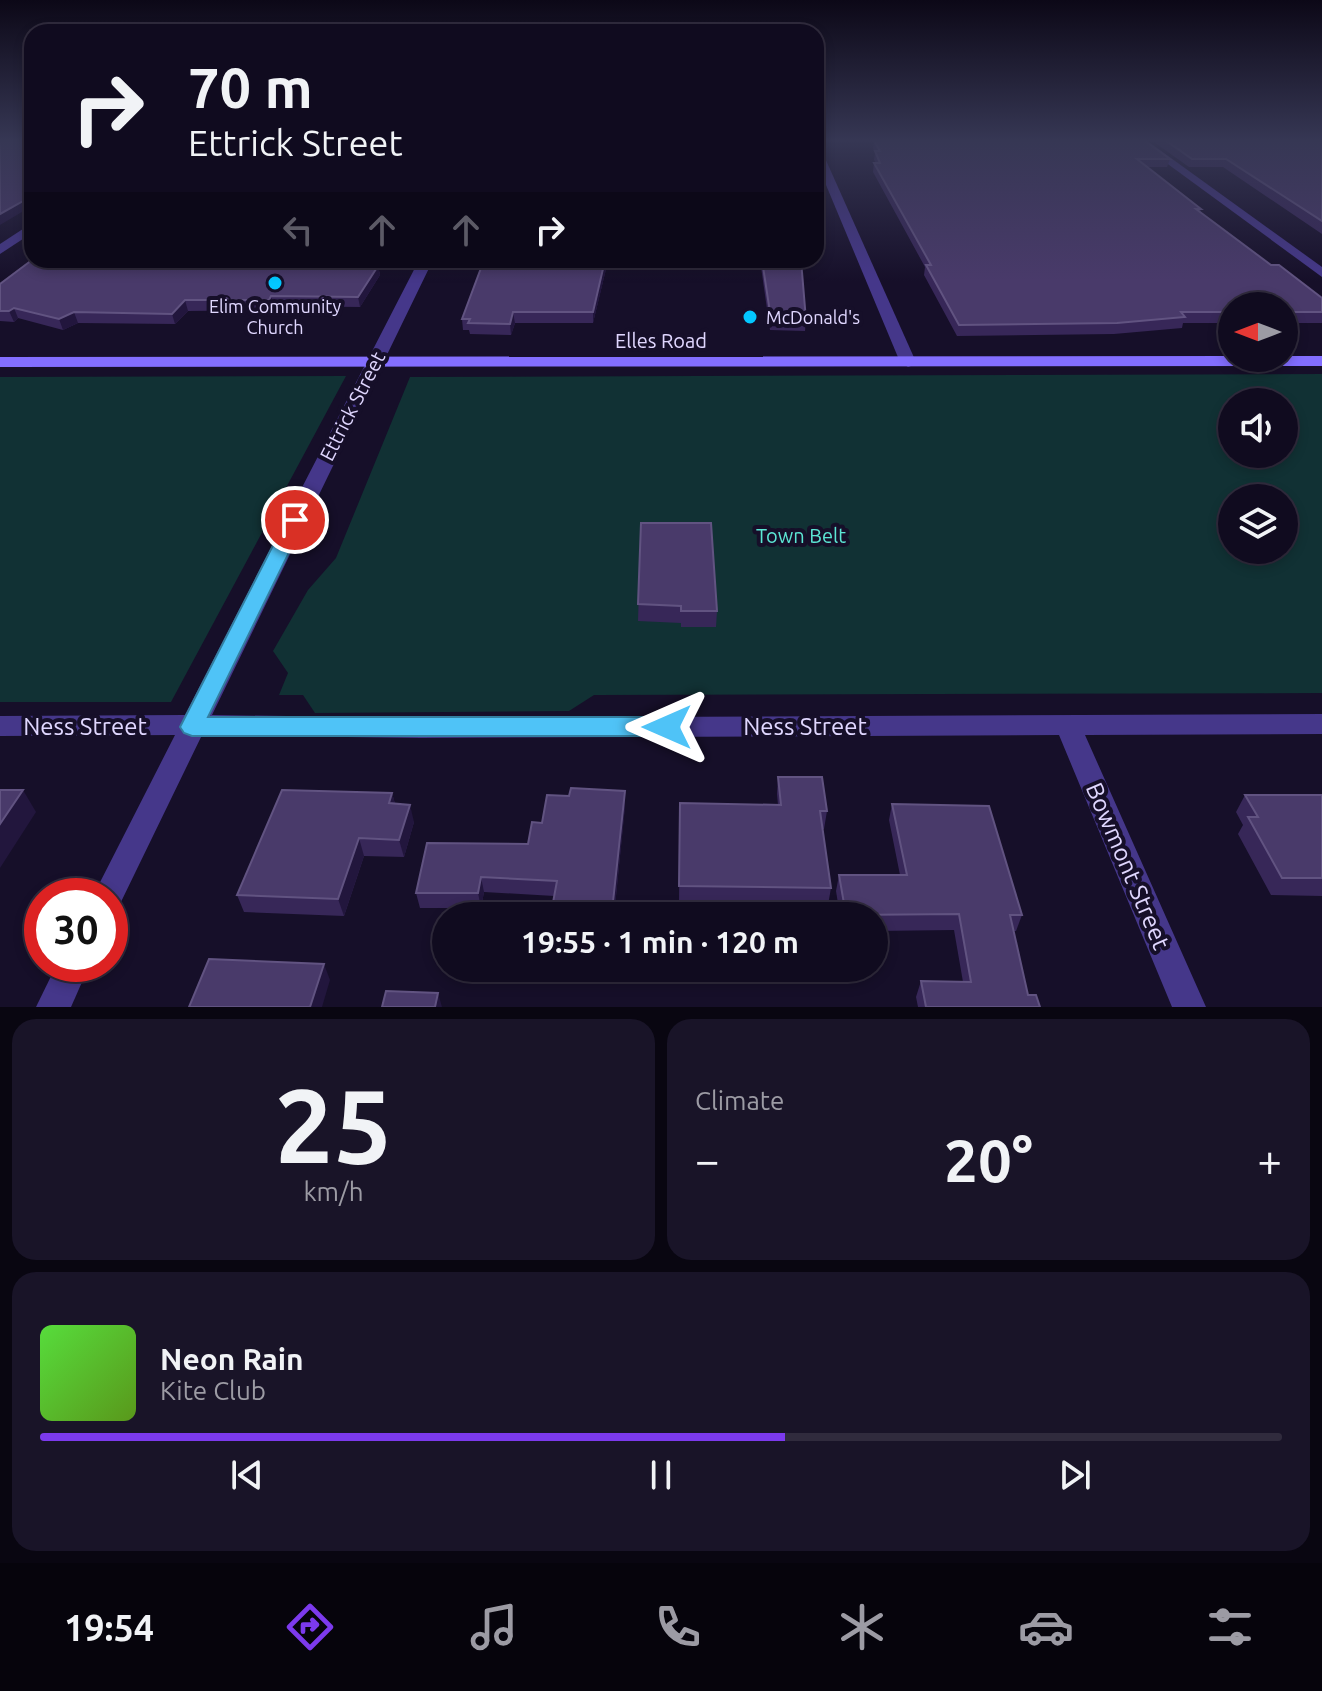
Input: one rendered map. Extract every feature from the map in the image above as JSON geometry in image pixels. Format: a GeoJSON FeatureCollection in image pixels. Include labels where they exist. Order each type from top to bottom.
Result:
{"type":"FeatureCollection","features":[{"type":"Feature","properties":{"kind":"main road","name":"Elles Road"},"geometry":{"type":"LineString","coordinates":[[0,362],[1322,361]]}},
{"type":"Feature","properties":{"kind":"street"},"geometry":{"type":"LineString","coordinates":[[832,187],[908,362]]}},
{"type":"Feature","properties":{"kind":"street"},"geometry":{"type":"LineString","coordinates":[[1204,187],[1322,273]]}},
{"type":"Feature","properties":{"kind":"street"},"geometry":{"type":"LineString","coordinates":[[0,250],[24,233]]}},
{"type":"Feature","properties":{"kind":"street","name":"Ettrick Street"},"geometry":{"type":"LineString","coordinates":[[117,878],[422,268]]}},
{"type":"Feature","properties":{"kind":"street","name":"Bowmont Street"},"geometry":{"type":"LineString","coordinates":[[1067,724],[1189,1007]]}},
{"type":"Feature","properties":{"kind":"street","name":"Ness Street"},"geometry":{"type":"LineString","coordinates":[[0,726],[1322,724]]}},
{"type":"Feature","properties":{"kind":"street"},"geometry":{"type":"LineString","coordinates":[[53,1007],[65,982]]}},
{"type":"Feature","properties":{"kind":"green space","name":"Town Belt"},"geometry":{"type":"Polygon","coordinates":[[[1322,374],[1322,693],[594,695],[569,711],[315,713],[303,695],[279,695],[288,673],[273,651],[308,590],[336,558],[410,377],[1322,374]]]}},
{"type":"Feature","properties":{"kind":"green space"},"geometry":{"type":"Polygon","coordinates":[[[346,376],[171,702],[0,702],[0,377],[346,376]]]}},
{"type":"Feature","properties":{"kind":"building"},"geometry":{"type":"Polygon","coordinates":[[[0,187],[24,187],[24,200],[0,214],[0,187]]]}},
{"type":"Feature","properties":{"kind":"building"},"geometry":{"type":"Polygon","coordinates":[[[887,187],[1173,187],[1201,209],[1196,209],[1271,265],[1279,265],[1322,298],[1322,312],[1298,312],[1298,292],[1218,292],[1218,312],[1181,312],[1185,317],[1117,323],[959,325],[926,265],[931,265],[887,187]]]}},
{"type":"Feature","properties":{"kind":"building"},"geometry":{"type":"Polygon","coordinates":[[[1269,187],[1322,187],[1322,221],[1269,187]]]}},
{"type":"Feature","properties":{"kind":"building"},"geometry":{"type":"Polygon","coordinates":[[[24,266],[377,268],[358,297],[271,296],[269,300],[185,300],[172,314],[74,312],[59,319],[14,308],[0,311],[0,284],[24,266]]]}},
{"type":"Feature","properties":{"kind":"building"},"geometry":{"type":"Polygon","coordinates":[[[481,268],[603,268],[593,312],[513,312],[510,324],[468,323],[470,319],[462,319],[481,268]]]}},
{"type":"Feature","properties":{"kind":"building"},"geometry":{"type":"Polygon","coordinates":[[[763,268],[802,268],[806,320],[771,319],[763,268]]]}},
{"type":"Feature","properties":{"kind":"building"},"geometry":{"type":"Polygon","coordinates":[[[641,523],[711,523],[717,611],[681,611],[681,606],[638,604],[641,523]]]}},
{"type":"Feature","properties":{"kind":"building"},"geometry":{"type":"Polygon","coordinates":[[[778,777],[822,777],[827,811],[820,811],[831,888],[679,886],[680,803],[781,805],[778,777]]]}},
{"type":"Feature","properties":{"kind":"building"},"geometry":{"type":"Polygon","coordinates":[[[571,788],[625,791],[613,902],[553,902],[557,881],[481,877],[478,893],[416,893],[427,843],[528,844],[532,822],[542,823],[547,795],[569,796],[571,788]]]}},
{"type":"Feature","properties":{"kind":"building"},"geometry":{"type":"Polygon","coordinates":[[[0,790],[23,790],[0,824],[0,790]]]}},
{"type":"Feature","properties":{"kind":"building"},"geometry":{"type":"Polygon","coordinates":[[[282,790],[392,793],[389,803],[410,805],[399,840],[359,838],[338,899],[237,895],[282,790]]]}},
{"type":"Feature","properties":{"kind":"building"},"geometry":{"type":"Polygon","coordinates":[[[1245,795],[1322,795],[1322,878],[1282,878],[1248,817],[1258,817],[1245,795]]]}},
{"type":"Feature","properties":{"kind":"building"},"geometry":{"type":"Polygon","coordinates":[[[892,804],[989,806],[1022,915],[1010,915],[1028,995],[1036,995],[1040,1007],[926,1007],[921,981],[971,982],[959,914],[888,915],[888,902],[844,902],[839,875],[907,875],[892,804]]]}},
{"type":"Feature","properties":{"kind":"building"},"geometry":{"type":"Polygon","coordinates":[[[209,959],[324,964],[310,1007],[189,1007],[209,959]]]}},
{"type":"Feature","properties":{"kind":"building"},"geometry":{"type":"Polygon","coordinates":[[[386,991],[438,993],[435,1007],[382,1007],[386,991]]]}},
{"type":"Feature","properties":{"kind":"place","name":"Elim Community Church"},"geometry":{"type":"Point","coordinates":[275,283]}},
{"type":"Feature","properties":{"kind":"place","name":"McDonald's"},"geometry":{"type":"Point","coordinates":[750,317]}},
{"type":"Feature","properties":{"kind":"route"},"geometry":{"type":"LineString","coordinates":[[295,520],[192,727],[298,724],[421,728],[667,727]]}}]}
